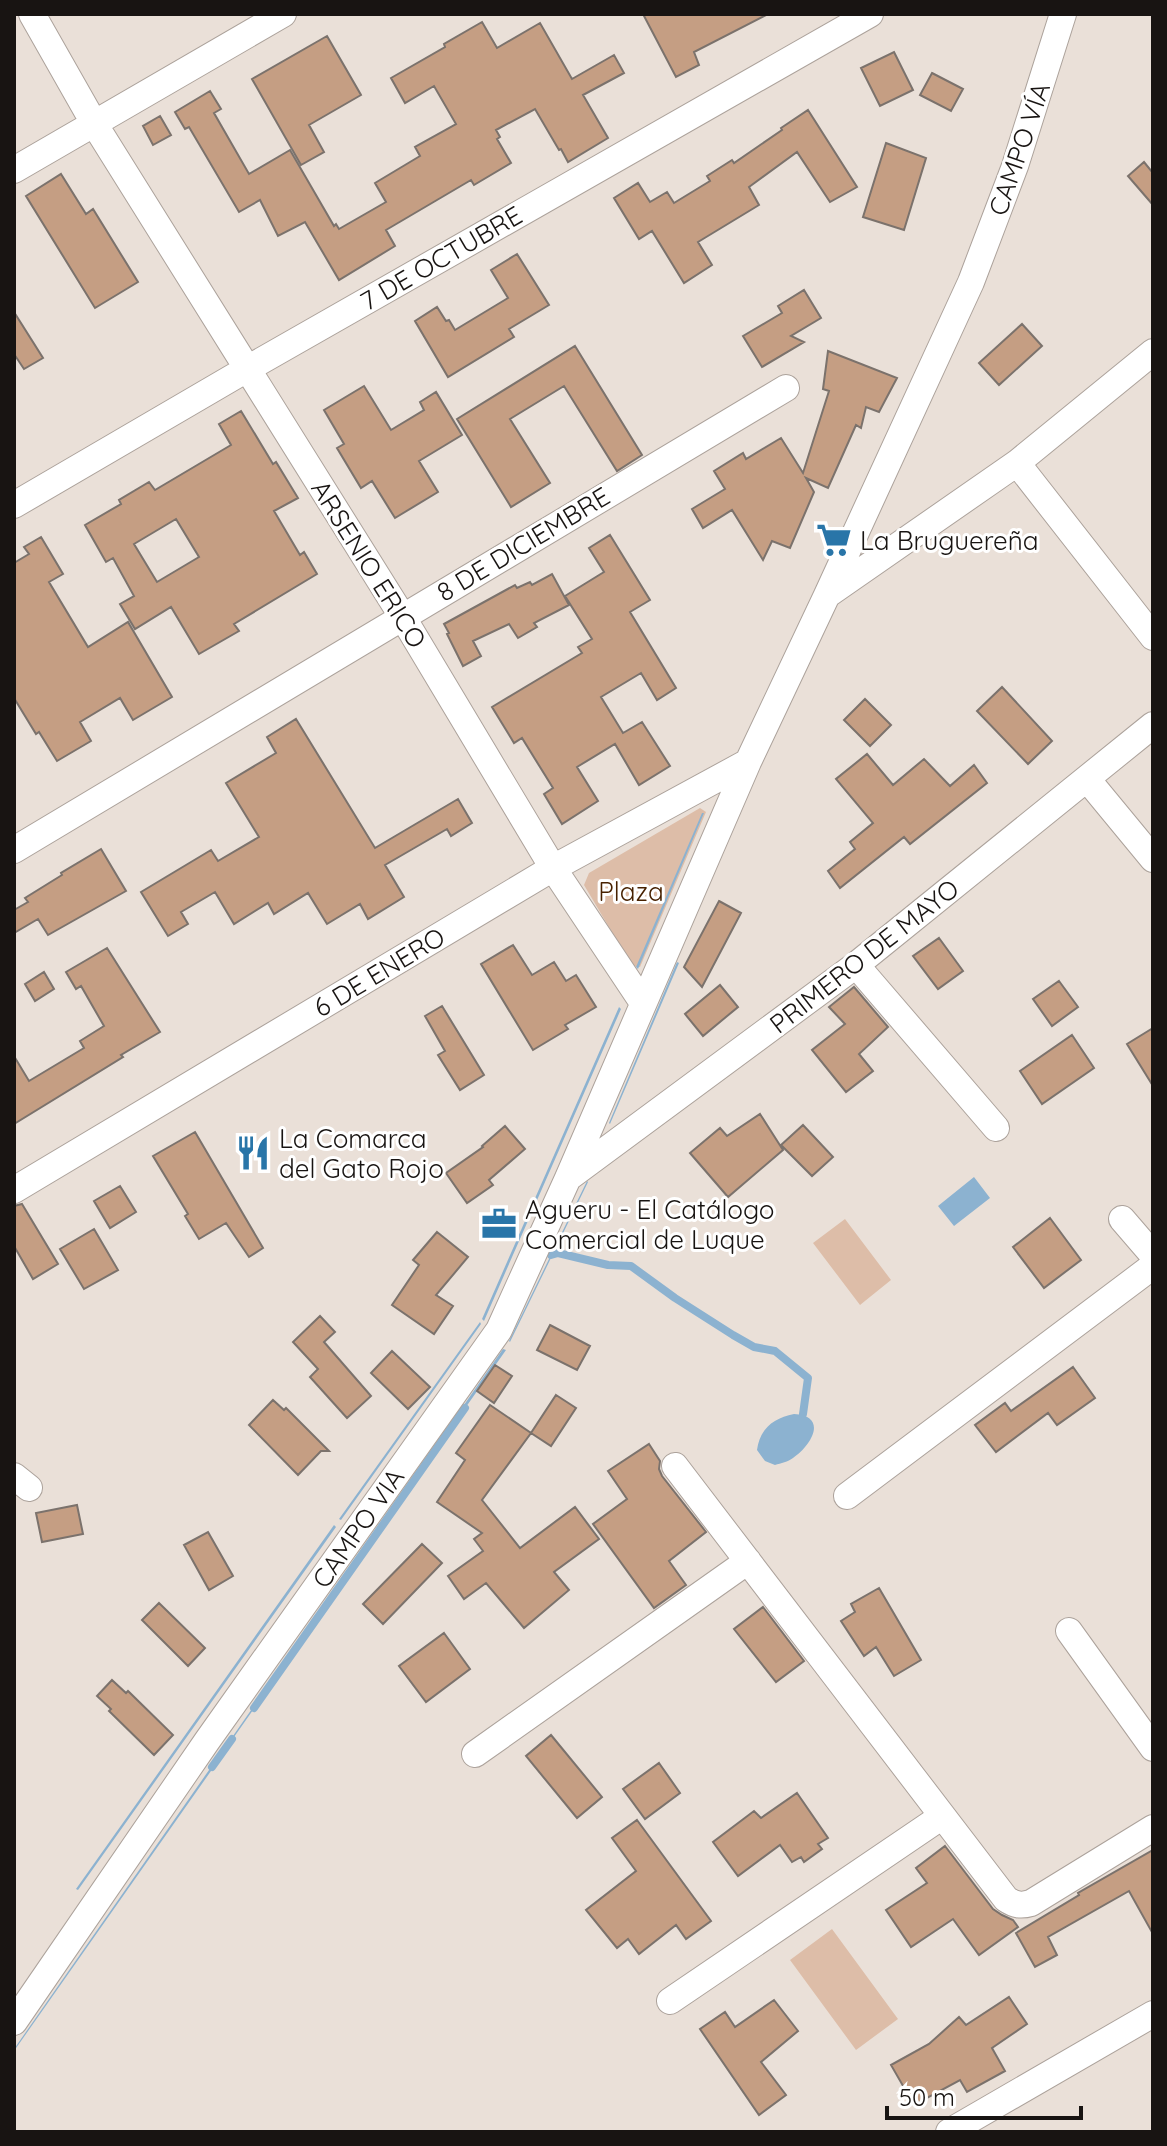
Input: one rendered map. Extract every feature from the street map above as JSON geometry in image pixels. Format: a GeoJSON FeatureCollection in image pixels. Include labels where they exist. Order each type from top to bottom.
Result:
{"type":"FeatureCollection","features":[{"type":"Feature","properties":{"kind":"street","name":"ARSENIO ERICO"},"geometry":{"type":"LineString","coordinates":[[32,14],[95,125],[402,616],[553,868],[643,1003]]}},
{"type":"Feature","properties":{"kind":"street"},"geometry":{"type":"LineString","coordinates":[[14,170],[283,14]]}},
{"type":"Feature","properties":{"kind":"street","name":"7 DE OCTUBRE"},"geometry":{"type":"LineString","coordinates":[[14,505],[870,14]]}},
{"type":"Feature","properties":{"kind":"street","name":"CAMPO VÍA"},"geometry":{"type":"LineString","coordinates":[[827,595],[971,282],[1015,166],[1063,14]]}},
{"type":"Feature","properties":{"kind":"street"},"geometry":{"type":"LineString","coordinates":[[827,595],[1017,463],[1153,352]]}},
{"type":"Feature","properties":{"kind":"street","name":"8 DE DICIEMBRE"},"geometry":{"type":"LineString","coordinates":[[14,850],[786,388]]}},
{"type":"Feature","properties":{"kind":"street"},"geometry":{"type":"LineString","coordinates":[[1017,463],[1153,637]]}},
{"type":"Feature","properties":{"kind":"street","name":"CAMPO VIA"},"geometry":{"type":"LineString","coordinates":[[14,2022],[207,1741],[499,1330],[748,762],[827,595]]}},
{"type":"Feature","properties":{"kind":"street","name":"PRIMERO DE MAYO"},"geometry":{"type":"LineString","coordinates":[[568,1178],[856,965],[1153,725]]}},
{"type":"Feature","properties":{"kind":"street","name":"6 DE ENERO"},"geometry":{"type":"LineString","coordinates":[[14,1190],[553,868],[748,762]]}},
{"type":"Feature","properties":{"kind":"street"},"geometry":{"type":"LineString","coordinates":[[1087,779],[1153,859]]}},
{"type":"Feature","properties":{"kind":"street"},"geometry":{"type":"LineString","coordinates":[[856,965],[996,1128]]}},
{"type":"Feature","properties":{"kind":"street"},"geometry":{"type":"LineString","coordinates":[[1122,1219],[1153,1255]]}},
{"type":"Feature","properties":{"kind":"street"},"geometry":{"type":"LineString","coordinates":[[847,1496],[1153,1266]]}},
{"type":"Feature","properties":{"kind":"street"},"geometry":{"type":"LineString","coordinates":[[675,1466],[1006,1899],[1021,1906],[1031,1903],[1153,1828]]}},
{"type":"Feature","properties":{"kind":"street"},"geometry":{"type":"LineString","coordinates":[[475,1754],[748,1561]]}},
{"type":"Feature","properties":{"kind":"street"},"geometry":{"type":"LineString","coordinates":[[1069,1631],[1153,1748]]}},
{"type":"Feature","properties":{"kind":"street"},"geometry":{"type":"LineString","coordinates":[[670,2001],[941,1817]]}},
{"type":"Feature","properties":{"kind":"street"},"geometry":{"type":"LineString","coordinates":[[949,2132],[1153,2014]]}},
{"type":"Feature","properties":{"kind":"green space","name":"Plaza"},"geometry":{"type":"Polygon","coordinates":[[[700,808],[706,812],[640,967],[632,966],[584,885],[589,873],[700,808]]]}},
{"type":"Feature","properties":{"kind":"green space"},"geometry":{"type":"Polygon","coordinates":[[[845,1219],[891,1280],[860,1305],[813,1243],[845,1219]]]}},
{"type":"Feature","properties":{"kind":"green space"},"geometry":{"type":"Polygon","coordinates":[[[832,1929],[898,2019],[856,2050],[790,1960],[832,1929]]]}},
{"type":"Feature","properties":{"kind":"water"},"geometry":{"type":"Polygon","coordinates":[[[704,813],[638,969],[636,967],[704,813]]]}},
{"type":"Feature","properties":{"kind":"water"},"geometry":{"type":"Polygon","coordinates":[[[679,963],[610,1124],[609,1123],[679,963]]]}},
{"type":"Feature","properties":{"kind":"water"},"geometry":{"type":"Polygon","coordinates":[[[619,1007],[621,1009],[484,1321],[482,1319],[619,1007]]]}},
{"type":"Feature","properties":{"kind":"water"},"geometry":{"type":"Polygon","coordinates":[[[974,1177],[990,1198],[954,1226],[938,1206],[974,1177]]]}},
{"type":"Feature","properties":{"kind":"water"},"geometry":{"type":"Polygon","coordinates":[[[588,1182],[510,1342],[509,1341],[588,1182]]]}},
{"type":"Feature","properties":{"kind":"water"},"geometry":{"type":"Polygon","coordinates":[[[480,1322],[341,1520],[339,1519],[480,1322]]]}},
{"type":"Feature","properties":{"kind":"water"},"geometry":{"type":"Polygon","coordinates":[[[503,1349],[506,1350],[227,1747],[226,1746],[503,1349]]]}},
{"type":"Feature","properties":{"kind":"water"},"geometry":{"type":"Polygon","coordinates":[[[794,1414],[805,1416],[814,1426],[806,1446],[789,1460],[775,1465],[765,1461],[757,1450],[761,1436],[774,1421],[794,1414]]]}},
{"type":"Feature","properties":{"kind":"water"},"geometry":{"type":"Polygon","coordinates":[[[334,1525],[336,1527],[76,1889],[334,1525]]]}},
{"type":"Feature","properties":{"kind":"water"},"geometry":{"type":"Polygon","coordinates":[[[218,1761],[14,2051],[14,2049],[218,1761]]]}},
{"type":"Feature","properties":{"kind":"building"},"geometry":{"type":"Polygon","coordinates":[[[643,14],[768,14],[694,52],[699,65],[676,77],[643,14]]]}},
{"type":"Feature","properties":{"kind":"building"},"geometry":{"type":"Polygon","coordinates":[[[482,22],[497,48],[540,23],[572,79],[614,55],[624,73],[583,95],[608,138],[568,162],[535,109],[496,130],[500,137],[497,139],[511,163],[474,185],[471,180],[386,230],[395,246],[339,280],[305,222],[278,236],[260,200],[239,212],[189,127],[185,129],[175,112],[210,91],[221,109],[214,113],[249,174],[290,150],[334,226],[336,224],[339,229],[386,202],[375,183],[420,156],[415,147],[456,124],[434,86],[405,103],[391,78],[482,22]]]}},
{"type":"Feature","properties":{"kind":"building"},"geometry":{"type":"Polygon","coordinates":[[[327,36],[361,95],[309,125],[324,152],[301,165],[252,79],[327,36]]]}},
{"type":"Feature","properties":{"kind":"building"},"geometry":{"type":"Polygon","coordinates":[[[894,52],[913,90],[880,106],[861,68],[894,52]]]}},
{"type":"Feature","properties":{"kind":"building"},"geometry":{"type":"Polygon","coordinates":[[[932,73],[963,89],[951,111],[920,95],[932,73]]]}},
{"type":"Feature","properties":{"kind":"building"},"geometry":{"type":"Polygon","coordinates":[[[808,110],[857,187],[830,202],[797,152],[749,187],[759,205],[698,242],[712,265],[684,283],[652,231],[639,239],[614,198],[638,183],[650,202],[667,192],[674,203],[710,181],[707,176],[732,160],[734,163],[808,110]]]}},
{"type":"Feature","properties":{"kind":"building"},"geometry":{"type":"Polygon","coordinates":[[[160,116],[171,135],[153,145],[143,126],[160,116]]]}},
{"type":"Feature","properties":{"kind":"building"},"geometry":{"type":"Polygon","coordinates":[[[886,143],[926,158],[904,230],[863,217],[886,143]]]}},
{"type":"Feature","properties":{"kind":"building"},"geometry":{"type":"Polygon","coordinates":[[[1144,162],[1153,173],[1153,205],[1128,176],[1144,162]]]}},
{"type":"Feature","properties":{"kind":"building"},"geometry":{"type":"Polygon","coordinates":[[[61,174],[86,214],[93,209],[138,282],[95,308],[26,196],[61,174]]]}},
{"type":"Feature","properties":{"kind":"building"},"geometry":{"type":"Polygon","coordinates":[[[517,254],[549,305],[509,329],[514,337],[448,377],[415,321],[437,307],[455,330],[508,298],[491,270],[517,254]]]}},
{"type":"Feature","properties":{"kind":"building"},"geometry":{"type":"Polygon","coordinates":[[[804,290],[821,318],[791,336],[804,342],[762,367],[743,336],[782,313],[778,306],[804,290]]]}},
{"type":"Feature","properties":{"kind":"building"},"geometry":{"type":"Polygon","coordinates":[[[14,312],[43,358],[24,369],[14,354],[14,312]]]}},
{"type":"Feature","properties":{"kind":"building"},"geometry":{"type":"Polygon","coordinates":[[[1022,324],[1042,346],[999,385],[979,363],[1022,324]]]}},
{"type":"Feature","properties":{"kind":"building"},"geometry":{"type":"Polygon","coordinates":[[[575,346],[642,455],[617,471],[564,386],[510,419],[550,483],[511,507],[457,419],[575,346]]]}},
{"type":"Feature","properties":{"kind":"building"},"geometry":{"type":"Polygon","coordinates":[[[828,351],[897,378],[879,412],[866,407],[861,428],[856,425],[828,488],[806,478],[814,492],[790,548],[772,541],[763,560],[732,510],[703,528],[692,509],[725,489],[714,471],[743,453],[746,459],[781,438],[803,473],[829,391],[823,389],[828,351]]]}},
{"type":"Feature","properties":{"kind":"building"},"geometry":{"type":"Polygon","coordinates":[[[364,386],[391,430],[424,410],[420,402],[436,392],[462,435],[419,461],[438,492],[395,518],[372,481],[361,488],[337,448],[344,444],[324,410],[364,386]]]}},
{"type":"Feature","properties":{"kind":"building"},"geometry":{"type":"Polygon","coordinates":[[[241,411],[273,464],[276,462],[298,498],[274,511],[300,555],[304,552],[317,574],[234,624],[239,631],[199,654],[171,607],[135,629],[120,604],[134,596],[113,558],[106,562],[85,525],[121,504],[119,500],[149,482],[155,490],[231,445],[219,424],[241,411]],[[176,519],[134,544],[157,582],[199,557],[176,519]]]}},
{"type":"Feature","properties":{"kind":"building"},"geometry":{"type":"Polygon","coordinates":[[[610,535],[650,600],[630,612],[676,688],[657,700],[641,673],[601,697],[623,733],[642,722],[670,766],[639,785],[615,744],[577,767],[598,801],[562,824],[544,794],[553,788],[522,738],[514,743],[492,707],[582,653],[578,647],[592,639],[565,596],[604,572],[589,548],[610,535]]]}},
{"type":"Feature","properties":{"kind":"building"},"geometry":{"type":"Polygon","coordinates":[[[41,537],[63,574],[49,582],[88,647],[128,622],[172,697],[133,720],[120,698],[80,722],[91,741],[57,761],[14,698],[14,563],[29,554],[24,547],[41,537]]]}},
{"type":"Feature","properties":{"kind":"building"},"geometry":{"type":"Polygon","coordinates":[[[552,574],[569,605],[534,623],[537,627],[518,638],[509,624],[473,641],[481,656],[463,666],[444,624],[515,585],[517,588],[530,582],[532,585],[552,574]]]}},
{"type":"Feature","properties":{"kind":"building"},"geometry":{"type":"Polygon","coordinates":[[[1002,687],[1052,741],[1028,764],[977,711],[1002,687]]]}},
{"type":"Feature","properties":{"kind":"building"},"geometry":{"type":"Polygon","coordinates":[[[865,699],[891,725],[870,746],[844,720],[865,699]]]}},
{"type":"Feature","properties":{"kind":"building"},"geometry":{"type":"Polygon","coordinates":[[[296,719],[375,848],[458,799],[472,823],[451,836],[447,829],[385,865],[404,897],[368,919],[360,904],[327,924],[308,893],[274,914],[268,903],[234,924],[215,892],[181,912],[188,924],[168,936],[141,892],[211,850],[218,861],[259,837],[226,783],[276,753],[267,737],[296,719]]]}},
{"type":"Feature","properties":{"kind":"building"},"geometry":{"type":"Polygon","coordinates":[[[867,754],[893,785],[924,759],[950,786],[974,765],[987,783],[910,844],[904,837],[840,888],[828,871],[855,849],[850,842],[873,823],[836,779],[867,754]]]}},
{"type":"Feature","properties":{"kind":"building"},"geometry":{"type":"Polygon","coordinates":[[[101,849],[126,891],[48,935],[38,919],[14,933],[14,910],[28,902],[25,898],[101,849]]]}},
{"type":"Feature","properties":{"kind":"building"},"geometry":{"type":"Polygon","coordinates":[[[719,901],[741,913],[702,987],[684,967],[719,901]]]}},
{"type":"Feature","properties":{"kind":"building"},"geometry":{"type":"Polygon","coordinates":[[[939,938],[963,971],[938,989],[913,956],[939,938]]]}},
{"type":"Feature","properties":{"kind":"building"},"geometry":{"type":"Polygon","coordinates":[[[513,945],[532,975],[554,962],[566,981],[576,975],[596,1007],[565,1025],[568,1029],[533,1050],[481,964],[513,945]]]}},
{"type":"Feature","properties":{"kind":"building"},"geometry":{"type":"Polygon","coordinates":[[[107,948],[160,1032],[14,1124],[14,1056],[29,1081],[84,1048],[80,1041],[104,1026],[81,986],[76,989],[66,972],[107,948]]]}},
{"type":"Feature","properties":{"kind":"building"},"geometry":{"type":"Polygon","coordinates":[[[44,972],[54,989],[35,1001],[25,984],[44,972]]]}},
{"type":"Feature","properties":{"kind":"building"},"geometry":{"type":"Polygon","coordinates":[[[1059,981],[1078,1007],[1052,1026],[1033,999],[1059,981]]]}},
{"type":"Feature","properties":{"kind":"building"},"geometry":{"type":"Polygon","coordinates":[[[720,985],[738,1007],[703,1036],[685,1014],[720,985]]]}},
{"type":"Feature","properties":{"kind":"building"},"geometry":{"type":"Polygon","coordinates":[[[854,987],[888,1027],[859,1054],[873,1071],[846,1092],[812,1050],[845,1024],[829,1007],[854,987]]]}},
{"type":"Feature","properties":{"kind":"building"},"geometry":{"type":"Polygon","coordinates":[[[442,1006],[484,1075],[460,1090],[438,1055],[445,1051],[425,1016],[442,1006]]]}},
{"type":"Feature","properties":{"kind":"building"},"geometry":{"type":"Polygon","coordinates":[[[1153,1028],[1153,1086],[1127,1044],[1153,1028]]]}},
{"type":"Feature","properties":{"kind":"building"},"geometry":{"type":"Polygon","coordinates":[[[1072,1035],[1094,1068],[1042,1104],[1020,1071],[1072,1035]]]}},
{"type":"Feature","properties":{"kind":"building"},"geometry":{"type":"Polygon","coordinates":[[[760,1114],[783,1150],[728,1197],[690,1153],[720,1128],[727,1136],[760,1114]]]}},
{"type":"Feature","properties":{"kind":"building"},"geometry":{"type":"Polygon","coordinates":[[[803,1125],[833,1157],[812,1176],[781,1145],[803,1125]]]}},
{"type":"Feature","properties":{"kind":"building"},"geometry":{"type":"Polygon","coordinates":[[[505,1126],[525,1149],[489,1180],[493,1185],[467,1203],[446,1173],[483,1147],[505,1126]]]}},
{"type":"Feature","properties":{"kind":"building"},"geometry":{"type":"Polygon","coordinates":[[[195,1132],[263,1248],[249,1257],[226,1223],[199,1239],[185,1216],[188,1214],[153,1156],[195,1132]]]}},
{"type":"Feature","properties":{"kind":"building"},"geometry":{"type":"Polygon","coordinates":[[[120,1186],[136,1212],[110,1228],[94,1201],[120,1186]]]}},
{"type":"Feature","properties":{"kind":"building"},"geometry":{"type":"Polygon","coordinates":[[[22,1204],[58,1264],[33,1279],[14,1246],[14,1206],[22,1204]]]}},
{"type":"Feature","properties":{"kind":"building"},"geometry":{"type":"Polygon","coordinates":[[[1050,1218],[1081,1260],[1044,1288],[1013,1247],[1050,1218]]]}},
{"type":"Feature","properties":{"kind":"building"},"geometry":{"type":"Polygon","coordinates":[[[94,1229],[118,1270],[84,1289],[60,1249],[94,1229]]]}},
{"type":"Feature","properties":{"kind":"building"},"geometry":{"type":"Polygon","coordinates":[[[437,1232],[468,1257],[436,1295],[453,1306],[434,1334],[392,1305],[419,1265],[413,1260],[437,1232]]]}},
{"type":"Feature","properties":{"kind":"building"},"geometry":{"type":"Polygon","coordinates":[[[320,1316],[335,1332],[324,1342],[371,1396],[347,1418],[310,1377],[318,1369],[293,1342],[320,1316]]]}},
{"type":"Feature","properties":{"kind":"building"},"geometry":{"type":"Polygon","coordinates":[[[550,1325],[590,1346],[577,1370],[537,1350],[550,1325]]]}},
{"type":"Feature","properties":{"kind":"building"},"geometry":{"type":"Polygon","coordinates":[[[392,1351],[430,1387],[408,1409],[371,1373],[392,1351]]]}},
{"type":"Feature","properties":{"kind":"building"},"geometry":{"type":"Polygon","coordinates":[[[495,1365],[512,1376],[494,1403],[477,1391],[495,1365]]]}},
{"type":"Feature","properties":{"kind":"building"},"geometry":{"type":"Polygon","coordinates":[[[1073,1367],[1095,1398],[1057,1425],[1048,1413],[996,1452],[975,1425],[1005,1403],[1011,1411],[1073,1367]]]}},
{"type":"Feature","properties":{"kind":"building"},"geometry":{"type":"Polygon","coordinates":[[[556,1395],[576,1408],[551,1446],[531,1433],[556,1395]]]}},
{"type":"Feature","properties":{"kind":"building"},"geometry":{"type":"Polygon","coordinates":[[[273,1400],[284,1410],[286,1408],[329,1451],[321,1451],[298,1475],[249,1425],[273,1400]]]}},
{"type":"Feature","properties":{"kind":"building"},"geometry":{"type":"Polygon","coordinates":[[[490,1405],[531,1433],[482,1500],[520,1548],[575,1507],[599,1539],[554,1572],[569,1590],[524,1628],[486,1583],[464,1599],[448,1576],[483,1551],[474,1539],[482,1533],[437,1502],[465,1460],[456,1453],[490,1405]]]}},
{"type":"Feature","properties":{"kind":"building"},"geometry":{"type":"Polygon","coordinates":[[[649,1444],[660,1461],[662,1476],[706,1532],[669,1561],[686,1585],[654,1608],[593,1524],[627,1499],[608,1471],[649,1444]]]}},
{"type":"Feature","properties":{"kind":"building"},"geometry":{"type":"Polygon","coordinates":[[[77,1505],[83,1534],[42,1542],[36,1513],[77,1505]]]}},
{"type":"Feature","properties":{"kind":"building"},"geometry":{"type":"Polygon","coordinates":[[[208,1532],[233,1576],[209,1590],[184,1545],[208,1532]]]}},
{"type":"Feature","properties":{"kind":"building"},"geometry":{"type":"Polygon","coordinates":[[[422,1544],[442,1563],[383,1624],[363,1604],[422,1544]]]}},
{"type":"Feature","properties":{"kind":"building"},"geometry":{"type":"Polygon","coordinates":[[[879,1588],[921,1660],[894,1676],[876,1647],[864,1656],[841,1621],[855,1612],[851,1604],[879,1588]]]}},
{"type":"Feature","properties":{"kind":"building"},"geometry":{"type":"Polygon","coordinates":[[[159,1603],[205,1648],[188,1666],[142,1620],[159,1603]]]}},
{"type":"Feature","properties":{"kind":"building"},"geometry":{"type":"Polygon","coordinates":[[[763,1607],[804,1661],[776,1682],[734,1629],[763,1607]]]}},
{"type":"Feature","properties":{"kind":"building"},"geometry":{"type":"Polygon","coordinates":[[[444,1633],[470,1669],[426,1702],[399,1666],[444,1633]]]}},
{"type":"Feature","properties":{"kind":"building"},"geometry":{"type":"Polygon","coordinates":[[[112,1680],[126,1693],[128,1691],[173,1735],[154,1755],[97,1696],[112,1680]]]}},
{"type":"Feature","properties":{"kind":"building"},"geometry":{"type":"Polygon","coordinates":[[[551,1735],[602,1797],[577,1818],[526,1756],[551,1735]]]}},
{"type":"Feature","properties":{"kind":"building"},"geometry":{"type":"Polygon","coordinates":[[[659,1763],[680,1793],[645,1819],[623,1789],[659,1763]]]}},
{"type":"Feature","properties":{"kind":"building"},"geometry":{"type":"Polygon","coordinates":[[[797,1793],[828,1838],[818,1844],[822,1849],[804,1862],[801,1857],[792,1862],[780,1845],[738,1876],[713,1842],[754,1811],[761,1818],[797,1793]]]}},
{"type":"Feature","properties":{"kind":"building"},"geometry":{"type":"Polygon","coordinates":[[[637,1820],[711,1921],[686,1939],[676,1925],[639,1954],[628,1939],[617,1948],[586,1910],[636,1871],[612,1838],[637,1820]]]}},
{"type":"Feature","properties":{"kind":"building"},"geometry":{"type":"Polygon","coordinates":[[[945,1846],[993,1909],[1013,1920],[1018,1927],[979,1955],[953,1919],[911,1947],[886,1910],[927,1883],[916,1868],[945,1846]]]}},
{"type":"Feature","properties":{"kind":"building"},"geometry":{"type":"Polygon","coordinates":[[[1153,1850],[1153,1934],[1129,1891],[1048,1937],[1057,1955],[1035,1967],[1016,1933],[1153,1850]]]}},
{"type":"Feature","properties":{"kind":"building"},"geometry":{"type":"Polygon","coordinates":[[[1009,1997],[1027,2024],[992,2048],[1005,2071],[967,2092],[960,2080],[914,2105],[891,2065],[929,2044],[959,2017],[966,2025],[1009,1997]]]}},
{"type":"Feature","properties":{"kind":"building"},"geometry":{"type":"Polygon","coordinates":[[[774,2000],[798,2031],[761,2062],[786,2095],[759,2115],[700,2029],[725,2012],[735,2027],[774,2000]]]}},
{"type":"Feature","properties":{"kind":"waterway"},"geometry":{"type":"LineString","coordinates":[[551,1255],[558,1253],[608,1265],[631,1266],[733,1335],[754,1347],[775,1351],[808,1378],[803,1414]]}},
{"type":"Feature","properties":{"kind":"waterway"},"geometry":{"type":"LineString","coordinates":[[254,1708],[465,1408]]}},
{"type":"Feature","properties":{"kind":"waterway"},"geometry":{"type":"LineString","coordinates":[[212,1767],[232,1739]]}},
{"type":"Feature","properties":{"kind":"place","name":"La Bruguereña"},"geometry":{"type":"Point","coordinates":[834,540]}},
{"type":"Feature","properties":{"kind":"place","name":"La Comarca del Gato Rojo"},"geometry":{"type":"Point","coordinates":[253,1153]}},
{"type":"Feature","properties":{"kind":"place","name":"Agueru - El Catálogo Comercial de Luque"},"geometry":{"type":"Point","coordinates":[499,1224]}}]}
